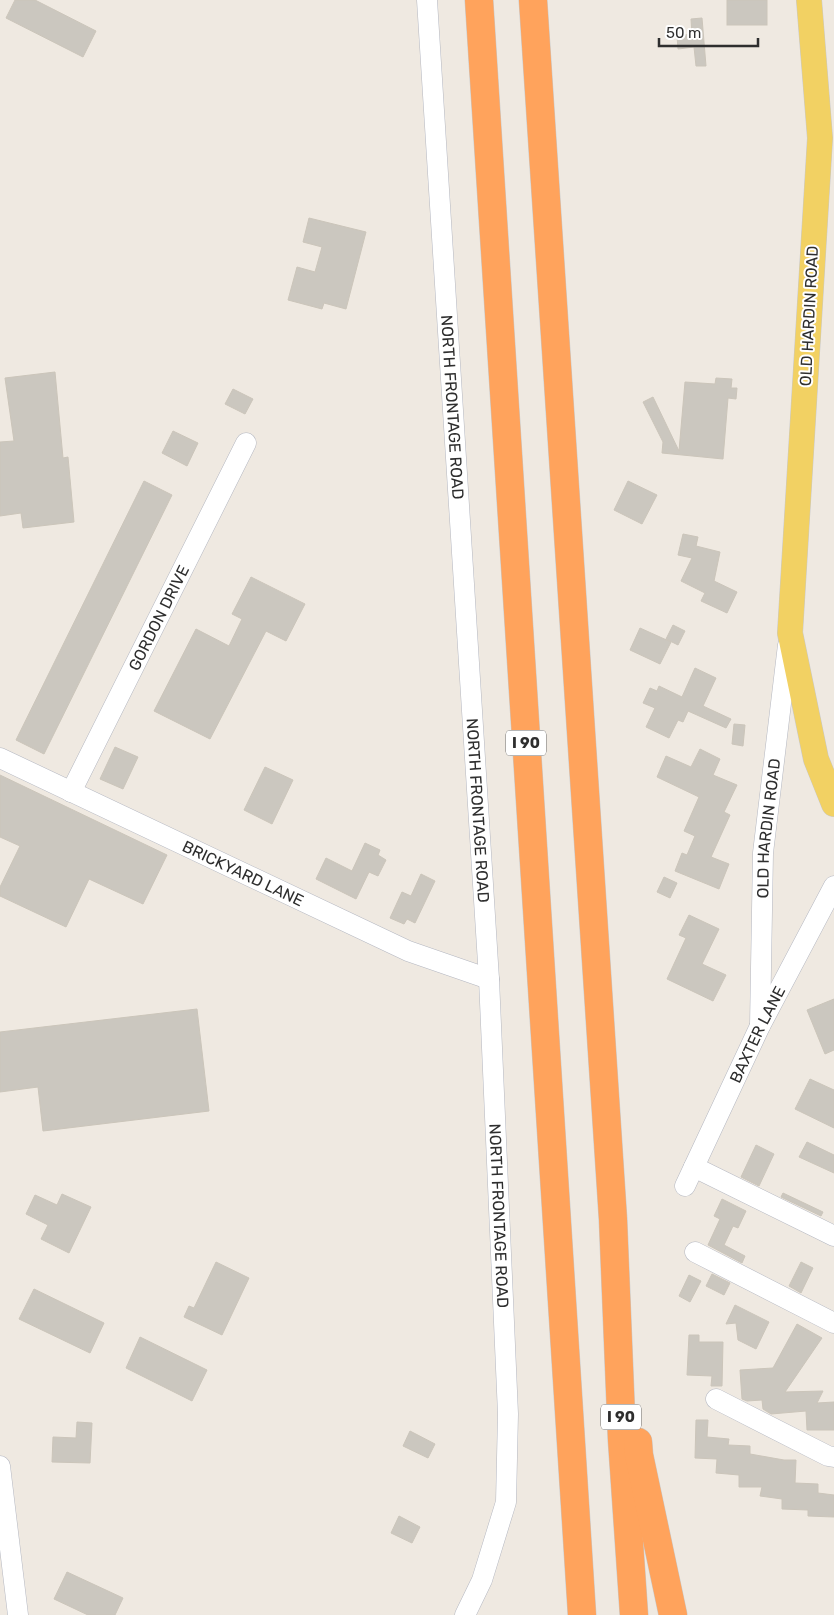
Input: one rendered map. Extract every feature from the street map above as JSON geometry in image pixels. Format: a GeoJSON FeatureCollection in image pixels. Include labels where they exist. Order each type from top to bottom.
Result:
{"type":"FeatureCollection","features":[{"type":"Feature","properties":{"kind":"highway","name":"I 90"},"geometry":{"type":"LineString","coordinates":[[479,0],[582,1615]]}},
{"type":"Feature","properties":{"kind":"highway","name":"I 90"},"geometry":{"type":"LineString","coordinates":[[533,0],[613,1219],[622,1440],[634,1615]]}},
{"type":"Feature","properties":{"kind":"highway"},"geometry":{"type":"LineString","coordinates":[[613,1219],[639,1455],[673,1615]]}},
{"type":"Feature","properties":{"kind":"highway"},"geometry":{"type":"LineString","coordinates":[[573,1485],[575,1615]]}},
{"type":"Feature","properties":{"kind":"main road","name":"OLD HARDIN ROAD"},"geometry":{"type":"LineString","coordinates":[[809,0],[820,138],[790,633],[816,759],[832,796]]}},
{"type":"Feature","properties":{"kind":"street","name":"NORTH FRONTAGE ROAD"},"geometry":{"type":"LineString","coordinates":[[427,0],[489,979],[508,1414],[506,1502],[482,1580],[465,1615]]}},
{"type":"Feature","properties":{"kind":"street","name":"GORDON DRIVE"},"geometry":{"type":"LineString","coordinates":[[71,792],[246,443]]}},
{"type":"Feature","properties":{"kind":"street","name":"OLD HARDIN ROAD"},"geometry":{"type":"LineString","coordinates":[[760,1026],[763,853],[790,633]]}},
{"type":"Feature","properties":{"kind":"street","name":"BRICKYARD LANE"},"geometry":{"type":"LineString","coordinates":[[0,758],[408,951],[489,979]]}},
{"type":"Feature","properties":{"kind":"street","name":"BAXTER LANE"},"geometry":{"type":"LineString","coordinates":[[685,1186],[760,1026],[834,886]]}},
{"type":"Feature","properties":{"kind":"street"},"geometry":{"type":"LineString","coordinates":[[694,1167],[834,1236]]}},
{"type":"Feature","properties":{"kind":"street"},"geometry":{"type":"LineString","coordinates":[[695,1252],[834,1322]]}},
{"type":"Feature","properties":{"kind":"street"},"geometry":{"type":"LineString","coordinates":[[716,1399],[828,1456],[834,1457]]}},
{"type":"Feature","properties":{"kind":"street"},"geometry":{"type":"LineString","coordinates":[[0,1466],[18,1615]]}},
{"type":"Feature","properties":{"kind":"building"},"geometry":{"type":"Polygon","coordinates":[[[15,0],[35,0],[96,31],[83,57],[6,18],[15,0]]]}},
{"type":"Feature","properties":{"kind":"building"},"geometry":{"type":"Polygon","coordinates":[[[727,0],[767,0],[767,25],[727,25],[727,0]]]}},
{"type":"Feature","properties":{"kind":"building"},"geometry":{"type":"Polygon","coordinates":[[[702,18],[706,66],[696,66],[694,47],[678,49],[677,36],[692,34],[691,19],[702,18]]]}},
{"type":"Feature","properties":{"kind":"building"},"geometry":{"type":"Polygon","coordinates":[[[309,218],[366,232],[346,309],[324,303],[322,309],[288,300],[297,267],[315,272],[322,247],[303,242],[309,218]]]}},
{"type":"Feature","properties":{"kind":"building"},"geometry":{"type":"Polygon","coordinates":[[[55,372],[63,458],[68,457],[74,522],[23,528],[21,513],[0,516],[0,442],[14,441],[5,378],[55,372]]]}},
{"type":"Feature","properties":{"kind":"building"},"geometry":{"type":"Polygon","coordinates":[[[716,378],[732,379],[731,388],[737,388],[736,399],[728,398],[723,459],[662,453],[663,442],[643,402],[653,397],[679,451],[685,382],[715,384],[716,378]]]}},
{"type":"Feature","properties":{"kind":"building"},"geometry":{"type":"Polygon","coordinates":[[[233,389],[253,399],[245,414],[225,404],[233,389]]]}},
{"type":"Feature","properties":{"kind":"building"},"geometry":{"type":"Polygon","coordinates":[[[173,431],[198,443],[187,466],[162,453],[173,431]]]}},
{"type":"Feature","properties":{"kind":"building"},"geometry":{"type":"Polygon","coordinates":[[[144,481],[172,495],[44,754],[16,740],[144,481]]]}},
{"type":"Feature","properties":{"kind":"building"},"geometry":{"type":"Polygon","coordinates":[[[628,481],[657,495],[642,524],[614,510],[628,481]]]}},
{"type":"Feature","properties":{"kind":"building"},"geometry":{"type":"Polygon","coordinates":[[[683,534],[698,537],[696,546],[720,552],[714,581],[737,592],[727,613],[701,601],[705,593],[681,581],[692,558],[678,555],[683,534]]]}},
{"type":"Feature","properties":{"kind":"building"},"geometry":{"type":"Polygon","coordinates":[[[251,577],[305,604],[286,641],[266,631],[210,739],[154,711],[196,629],[229,646],[242,619],[232,614],[251,577]]]}},
{"type":"Feature","properties":{"kind":"building"},"geometry":{"type":"Polygon","coordinates":[[[673,625],[685,631],[678,645],[666,639],[673,625]]]}},
{"type":"Feature","properties":{"kind":"building"},"geometry":{"type":"Polygon","coordinates":[[[640,628],[671,642],[660,664],[630,650],[640,628]]]}},
{"type":"Feature","properties":{"kind":"building"},"geometry":{"type":"Polygon","coordinates":[[[695,668],[716,678],[703,706],[731,719],[726,728],[688,711],[683,722],[678,720],[669,738],[646,727],[655,708],[643,703],[650,688],[657,691],[659,686],[682,697],[695,668]]]}},
{"type":"Feature","properties":{"kind":"building"},"geometry":{"type":"Polygon","coordinates":[[[734,724],[745,725],[743,746],[732,744],[734,724]]]}},
{"type":"Feature","properties":{"kind":"building"},"geometry":{"type":"Polygon","coordinates":[[[115,747],[138,757],[123,789],[100,779],[115,747]]]}},
{"type":"Feature","properties":{"kind":"building"},"geometry":{"type":"Polygon","coordinates":[[[700,749],[720,759],[713,775],[737,785],[724,812],[730,815],[711,857],[729,864],[719,889],[675,871],[682,853],[687,855],[695,836],[684,831],[699,797],[657,777],[666,756],[691,767],[700,749]]]}},
{"type":"Feature","properties":{"kind":"building"},"geometry":{"type":"Polygon","coordinates":[[[265,767],[293,780],[272,824],[244,810],[265,767]]]}},
{"type":"Feature","properties":{"kind":"building"},"geometry":{"type":"Polygon","coordinates":[[[0,775],[167,855],[143,904],[89,879],[66,927],[0,896],[0,887],[20,846],[0,837],[0,775]]]}},
{"type":"Feature","properties":{"kind":"building"},"geometry":{"type":"Polygon","coordinates":[[[365,843],[380,850],[378,855],[386,860],[378,876],[369,872],[356,899],[316,879],[326,858],[352,871],[365,843]]]}},
{"type":"Feature","properties":{"kind":"building"},"geometry":{"type":"Polygon","coordinates":[[[421,874],[435,881],[415,923],[407,919],[404,924],[390,918],[402,892],[411,896],[421,874]]]}},
{"type":"Feature","properties":{"kind":"building"},"geometry":{"type":"Polygon","coordinates":[[[664,877],[677,883],[670,898],[657,892],[664,877]]]}},
{"type":"Feature","properties":{"kind":"building"},"geometry":{"type":"Polygon","coordinates":[[[689,915],[719,929],[702,964],[726,975],[713,1001],[667,979],[686,938],[679,935],[689,915]]]}},
{"type":"Feature","properties":{"kind":"building"},"geometry":{"type":"Polygon","coordinates":[[[834,999],[834,1050],[825,1054],[807,1010],[834,999]]]}},
{"type":"Feature","properties":{"kind":"building"},"geometry":{"type":"Polygon","coordinates":[[[197,1009],[209,1111],[43,1131],[38,1087],[0,1092],[0,1032],[197,1009]]]}},
{"type":"Feature","properties":{"kind":"building"},"geometry":{"type":"Polygon","coordinates":[[[810,1079],[834,1090],[834,1128],[795,1109],[810,1079]]]}},
{"type":"Feature","properties":{"kind":"building"},"geometry":{"type":"Polygon","coordinates":[[[807,1142],[834,1155],[834,1173],[799,1157],[807,1142]]]}},
{"type":"Feature","properties":{"kind":"building"},"geometry":{"type":"Polygon","coordinates":[[[756,1145],[774,1154],[759,1186],[741,1177],[756,1145]]]}},
{"type":"Feature","properties":{"kind":"building"},"geometry":{"type":"Polygon","coordinates":[[[783,1193],[823,1212],[821,1216],[781,1197],[783,1193]]]}},
{"type":"Feature","properties":{"kind":"building"},"geometry":{"type":"Polygon","coordinates":[[[62,1194],[91,1207],[69,1253],[41,1239],[48,1225],[26,1214],[35,1195],[57,1205],[62,1194]]]}},
{"type":"Feature","properties":{"kind":"building"},"geometry":{"type":"Polygon","coordinates":[[[722,1199],[746,1211],[738,1228],[733,1226],[724,1245],[745,1256],[742,1263],[708,1245],[720,1219],[714,1216],[722,1199]]]}},
{"type":"Feature","properties":{"kind":"building"},"geometry":{"type":"Polygon","coordinates":[[[216,1262],[249,1278],[222,1335],[184,1317],[189,1306],[194,1308],[216,1262]]]}},
{"type":"Feature","properties":{"kind":"building"},"geometry":{"type":"Polygon","coordinates":[[[801,1262],[813,1268],[801,1293],[789,1286],[801,1262]]]}},
{"type":"Feature","properties":{"kind":"building"},"geometry":{"type":"Polygon","coordinates":[[[712,1274],[730,1283],[724,1295],[706,1286],[712,1274]]]}},
{"type":"Feature","properties":{"kind":"building"},"geometry":{"type":"Polygon","coordinates":[[[689,1275],[701,1281],[690,1302],[679,1296],[689,1275]]]}},
{"type":"Feature","properties":{"kind":"building"},"geometry":{"type":"Polygon","coordinates":[[[34,1289],[104,1323],[90,1353],[19,1319],[34,1289]]]}},
{"type":"Feature","properties":{"kind":"building"},"geometry":{"type":"Polygon","coordinates":[[[735,1305],[769,1322],[756,1349],[738,1340],[736,1323],[726,1324],[735,1305]]]}},
{"type":"Feature","properties":{"kind":"building"},"geometry":{"type":"Polygon","coordinates":[[[797,1324],[822,1338],[785,1392],[823,1391],[817,1403],[834,1402],[834,1430],[807,1430],[806,1411],[771,1414],[763,1409],[762,1400],[747,1401],[742,1399],[740,1370],[773,1368],[797,1324]]]}},
{"type":"Feature","properties":{"kind":"building"},"geometry":{"type":"Polygon","coordinates":[[[689,1335],[699,1335],[699,1342],[723,1342],[722,1386],[711,1386],[712,1376],[687,1375],[689,1335]]]}},
{"type":"Feature","properties":{"kind":"building"},"geometry":{"type":"Polygon","coordinates":[[[140,1337],[207,1370],[192,1401],[126,1368],[140,1337]]]}},
{"type":"Feature","properties":{"kind":"building"},"geometry":{"type":"Polygon","coordinates":[[[696,1420],[708,1420],[707,1437],[729,1439],[728,1445],[750,1446],[750,1454],[784,1460],[796,1460],[795,1483],[818,1484],[818,1493],[834,1495],[834,1517],[808,1516],[808,1510],[782,1509],[782,1499],[760,1496],[762,1487],[739,1487],[739,1475],[716,1473],[717,1459],[695,1458],[696,1420]]]}},
{"type":"Feature","properties":{"kind":"building"},"geometry":{"type":"Polygon","coordinates":[[[77,1422],[92,1423],[90,1463],[52,1462],[53,1437],[76,1438],[77,1422]]]}},
{"type":"Feature","properties":{"kind":"building"},"geometry":{"type":"Polygon","coordinates":[[[410,1431],[435,1444],[428,1458],[403,1446],[410,1431]]]}},
{"type":"Feature","properties":{"kind":"building"},"geometry":{"type":"Polygon","coordinates":[[[399,1516],[420,1527],[412,1543],[391,1533],[399,1516]]]}},
{"type":"Feature","properties":{"kind":"building"},"geometry":{"type":"Polygon","coordinates":[[[67,1572],[123,1598],[115,1615],[88,1615],[54,1599],[67,1572]]]}}]}
